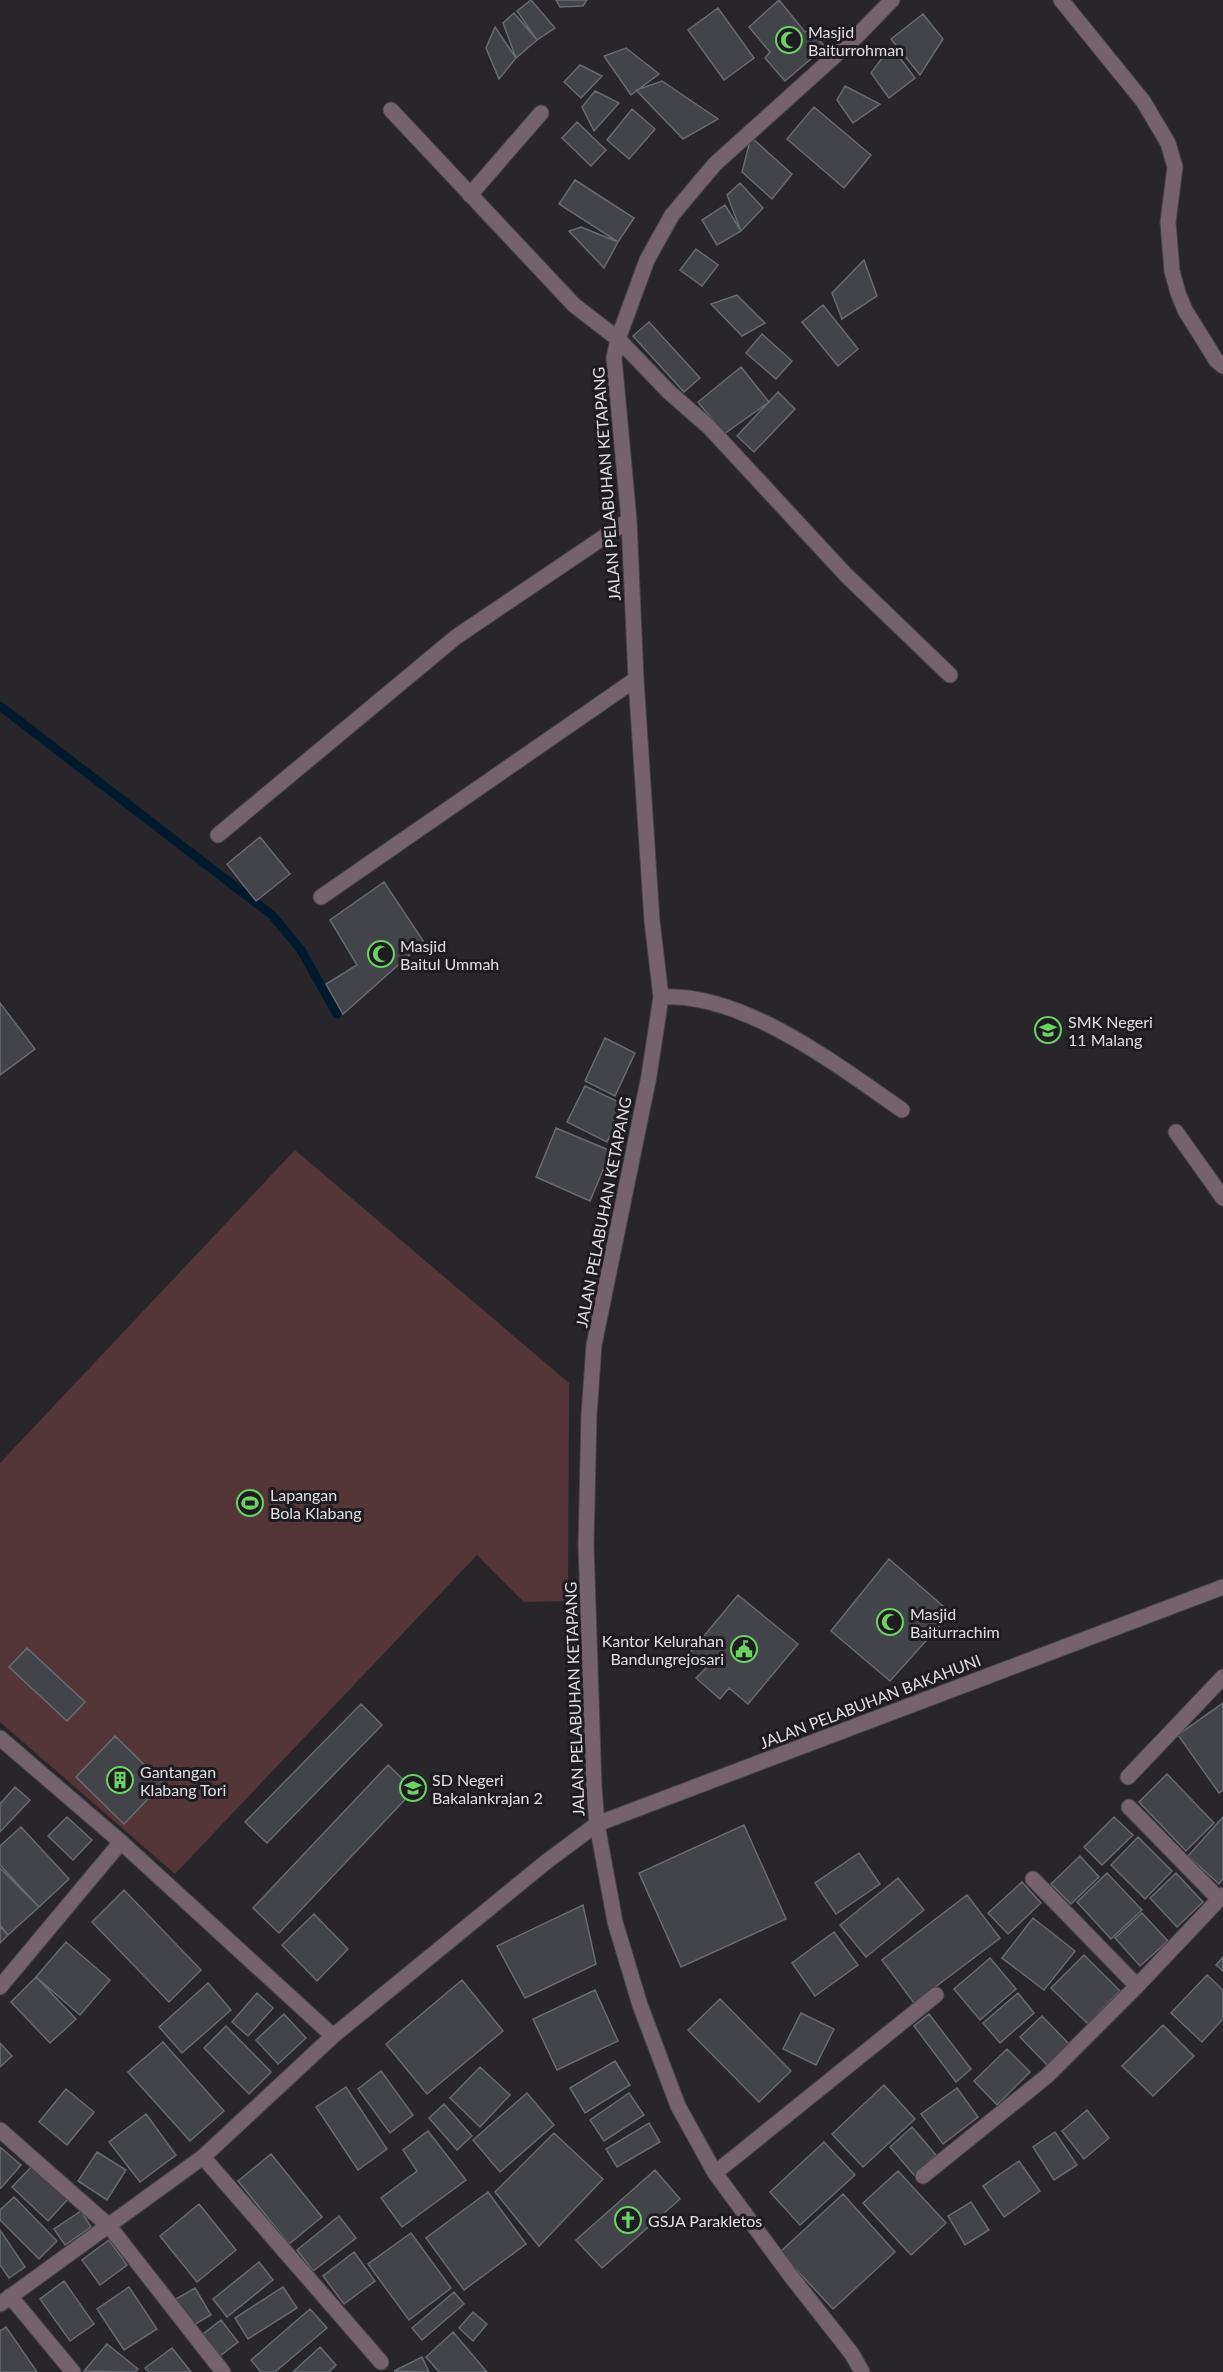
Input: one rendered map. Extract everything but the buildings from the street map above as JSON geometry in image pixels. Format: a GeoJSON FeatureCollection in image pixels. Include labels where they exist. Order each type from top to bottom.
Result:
{"type":"FeatureCollection","features":[{"type":"Feature","properties":{"kind":"street","name":"JALAN PELABUHAN KETAPANG"},"geometry":{"type":"LineString","coordinates":[[862,2372],[852,2354],[790,2276],[715,2173],[678,2106],[640,2005],[615,1922],[597,1824],[586,1545],[594,1345],[649,1076],[661,997],[652,921],[636,679],[629,520],[614,358],[618,339],[647,260],[672,215],[715,164],[857,36],[892,0]]}},
{"type":"Feature","properties":{"kind":"street"},"geometry":{"type":"LineString","coordinates":[[1060,0],[1143,101],[1168,143],[1175,167],[1168,222],[1172,271],[1185,310],[1216,360],[1223,366]]}},
{"type":"Feature","properties":{"kind":"street"},"geometry":{"type":"LineString","coordinates":[[391,110],[574,305],[618,339],[669,392],[709,427],[846,575],[950,675]]}},
{"type":"Feature","properties":{"kind":"street"},"geometry":{"type":"LineString","coordinates":[[470,195],[541,113]]}},
{"type":"Feature","properties":{"kind":"street"},"geometry":{"type":"LineString","coordinates":[[218,835],[456,637],[629,520]]}},
{"type":"Feature","properties":{"kind":"street"},"geometry":{"type":"LineString","coordinates":[[321,897],[636,679]]}},
{"type":"Feature","properties":{"kind":"street"},"geometry":{"type":"LineString","coordinates":[[661,997],[679,996],[729,1008],[762,1023],[824,1056],[902,1110]]}},
{"type":"Feature","properties":{"kind":"street"},"geometry":{"type":"LineString","coordinates":[[1176,1132],[1223,1198]]}},
{"type":"Feature","properties":{"kind":"street","name":"JALAN PELABUHAN BAKAHUNI"},"geometry":{"type":"LineString","coordinates":[[5,2300],[203,2157],[333,2036],[546,1862],[597,1824],[1223,1587]]}},
{"type":"Feature","properties":{"kind":"street"},"geometry":{"type":"LineString","coordinates":[[1128,1777],[1223,1677]]}},
{"type":"Feature","properties":{"kind":"street"},"geometry":{"type":"LineString","coordinates":[[0,1738],[121,1842],[333,2036]]}},
{"type":"Feature","properties":{"kind":"street"},"geometry":{"type":"LineString","coordinates":[[923,2176],[1047,2076],[1137,1986],[1221,1897],[1129,1807]]}},
{"type":"Feature","properties":{"kind":"street"},"geometry":{"type":"LineString","coordinates":[[0,1987],[121,1842]]}},
{"type":"Feature","properties":{"kind":"street"},"geometry":{"type":"LineString","coordinates":[[1033,1879],[1137,1986]]}},
{"type":"Feature","properties":{"kind":"street"},"geometry":{"type":"LineString","coordinates":[[715,2173],[936,1995]]}},
{"type":"Feature","properties":{"kind":"street"},"geometry":{"type":"LineString","coordinates":[[0,2130],[109,2226],[223,2372]]}},
{"type":"Feature","properties":{"kind":"street"},"geometry":{"type":"LineString","coordinates":[[203,2157],[381,2362]]}},
{"type":"Feature","properties":{"kind":"street"},"geometry":{"type":"LineString","coordinates":[[5,2300],[74,2372]]}},
{"type":"Feature","properties":{"kind":"shaded area"},"geometry":{"type":"Polygon","coordinates":[[[295,1150],[569,1383],[568,1601],[524,1602],[477,1555],[175,1874],[0,1722],[0,1463],[295,1150]]]}},
{"type":"Feature","properties":{"kind":"waterway"},"geometry":{"type":"LineString","coordinates":[[0,706],[272,915],[301,950],[337,1014]]}},
{"type":"Feature","properties":{"kind":"place","name":"Masjid Baiturrohman"},"geometry":{"type":"Point","coordinates":[789,40]}},
{"type":"Feature","properties":{"kind":"place","name":"Masjid Baitul Ummah"},"geometry":{"type":"Point","coordinates":[381,954]}},
{"type":"Feature","properties":{"kind":"place","name":"SMK Negeri 11 Malang"},"geometry":{"type":"Point","coordinates":[1048,1030]}},
{"type":"Feature","properties":{"kind":"place","name":"Lapangan Bola Klabang"},"geometry":{"type":"Point","coordinates":[250,1503]}},
{"type":"Feature","properties":{"kind":"place","name":"Masjid Baiturrachim"},"geometry":{"type":"Point","coordinates":[890,1622]}},
{"type":"Feature","properties":{"kind":"place","name":"Kantor Kelurahan Bandungrejosari"},"geometry":{"type":"Point","coordinates":[744,1649]}},
{"type":"Feature","properties":{"kind":"place","name":"Gantangan Klabang Tori"},"geometry":{"type":"Point","coordinates":[120,1780]}},
{"type":"Feature","properties":{"kind":"place","name":"SD Negeri Bakalankrajan 2"},"geometry":{"type":"Point","coordinates":[413,1788]}},
{"type":"Feature","properties":{"kind":"place","name":"GSJA Parakletos"},"geometry":{"type":"Point","coordinates":[628,2220]}}]}
